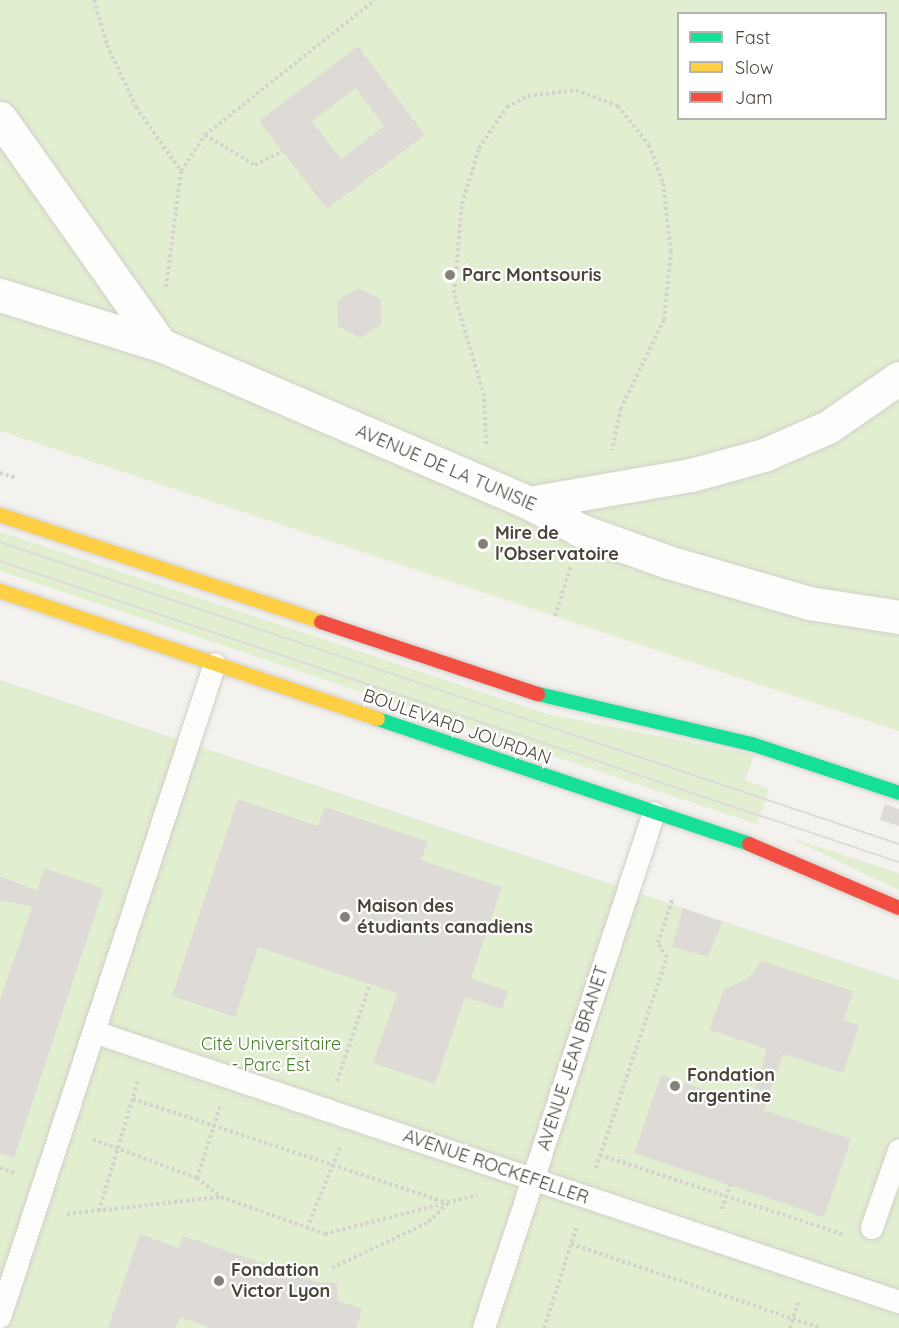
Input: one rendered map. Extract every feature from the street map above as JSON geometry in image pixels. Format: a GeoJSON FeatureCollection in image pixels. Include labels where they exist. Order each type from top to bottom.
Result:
{"type":"FeatureCollection","features":[{"type":"Feature","properties":{"kind":"main road"},"geometry":{"type":"LineString","coordinates":[[0,515],[542,695],[752,744],[899,793]]}},
{"type":"Feature","properties":{"kind":"main road","name":"BOULEVARD JOURDAN"},"geometry":{"type":"LineString","coordinates":[[0,591],[769,851],[899,908]]}},
{"type":"Feature","properties":{"kind":"street"},"geometry":{"type":"LineString","coordinates":[[0,118],[161,345]]}},
{"type":"Feature","properties":{"kind":"street","name":"AVENUE DE LA TUNISIE"},"geometry":{"type":"LineString","coordinates":[[0,296],[81,316],[161,345],[529,503],[582,531],[758,590],[899,617]]}},
{"type":"Feature","properties":{"kind":"street"},"geometry":{"type":"LineString","coordinates":[[529,503],[609,487],[691,475],[764,454],[828,427],[899,378]]}},
{"type":"Feature","properties":{"kind":"lane"},"geometry":{"type":"LineString","coordinates":[[0,1317],[215,664]]}},
{"type":"Feature","properties":{"kind":"lane","name":"AVENUE JEAN BRANET"},"geometry":{"type":"LineString","coordinates":[[484,1328],[654,813]]}},
{"type":"Feature","properties":{"kind":"lane","name":"AVENUE ROCKEFELLER"},"geometry":{"type":"LineString","coordinates":[[94,1032],[899,1302]]}},
{"type":"Feature","properties":{"kind":"lane"},"geometry":{"type":"LineString","coordinates":[[872,1228],[899,1151]]}},
{"type":"Feature","properties":{"kind":"path"},"geometry":{"type":"LineString","coordinates":[[94,0],[136,108],[181,171]]}},
{"type":"Feature","properties":{"kind":"path"},"geometry":{"type":"LineString","coordinates":[[161,345],[181,171],[205,135],[375,0]]}},
{"type":"Feature","properties":{"kind":"path"},"geometry":{"type":"LineString","coordinates":[[480,483],[488,421],[457,311],[452,267],[462,204],[479,148],[507,108],[528,96],[576,90],[618,105],[649,145],[663,183],[671,251],[664,320],[621,408],[609,487]]}},
{"type":"Feature","properties":{"kind":"path"},"geometry":{"type":"LineString","coordinates":[[205,135],[255,165],[283,151]]}},
{"type":"Feature","properties":{"kind":"path"},"geometry":{"type":"LineString","coordinates":[[555,616],[582,531]]}},
{"type":"Feature","properties":{"kind":"path"},"geometry":{"type":"LineString","coordinates":[[544,1328],[667,957],[658,943],[673,897]]}},
{"type":"Feature","properties":{"kind":"path"},"geometry":{"type":"LineString","coordinates":[[327,1110],[370,984]]}},
{"type":"Feature","properties":{"kind":"path"},"geometry":{"type":"LineString","coordinates":[[99,1211],[147,1050]]}},
{"type":"Feature","properties":{"kind":"path"},"geometry":{"type":"LineString","coordinates":[[197,1178],[230,1078]]}},
{"type":"Feature","properties":{"kind":"path"},"geometry":{"type":"LineString","coordinates":[[133,1099],[448,1203]]}},
{"type":"Feature","properties":{"kind":"path"},"geometry":{"type":"LineString","coordinates":[[307,1228],[352,1119]]}},
{"type":"Feature","properties":{"kind":"path"},"geometry":{"type":"LineString","coordinates":[[62,1130],[118,1147],[197,1178],[221,1197],[325,1234],[533,1180]]}},
{"type":"Feature","properties":{"kind":"path"},"geometry":{"type":"LineString","coordinates":[[600,1155],[845,1235]]}},
{"type":"Feature","properties":{"kind":"path"},"geometry":{"type":"LineString","coordinates":[[33,1217],[221,1197]]}},
{"type":"Feature","properties":{"kind":"path"},"geometry":{"type":"LineString","coordinates":[[332,1268],[427,1223],[448,1203]]}},
{"type":"Feature","properties":{"kind":"path"},"geometry":{"type":"LineString","coordinates":[[571,1244],[820,1328]]}},
{"type":"Feature","properties":{"kind":"green space","name":"Parc Montsouris"},"geometry":{"type":"Polygon","coordinates":[[[0,0],[899,0],[899,731],[0,431],[0,0]]]}},
{"type":"Feature","properties":{"kind":"green space"},"geometry":{"type":"Polygon","coordinates":[[[0,532],[548,714],[754,755],[745,780],[769,789],[757,824],[0,571],[0,532]]]}},
{"type":"Feature","properties":{"kind":"green space","name":"Cité Universitaire - Parc Est"},"geometry":{"type":"Polygon","coordinates":[[[0,680],[899,980],[899,1328],[0,1328],[0,680]]]}},
{"type":"Feature","properties":{"kind":"green space"},"geometry":{"type":"Polygon","coordinates":[[[794,840],[899,873],[899,890],[794,840]]]}},
{"type":"Feature","properties":{"kind":"building"},"geometry":{"type":"Polygon","coordinates":[[[358,46],[425,135],[327,209],[259,121],[358,46]],[[356,88],[312,121],[341,159],[384,126],[356,88]]]}},
{"type":"Feature","properties":{"kind":"building"},"geometry":{"type":"Polygon","coordinates":[[[358,288],[381,299],[381,325],[360,338],[338,326],[337,301],[358,288]]]}},
{"type":"Feature","properties":{"kind":"building","name":"Maison des étudiants canadiens"},"geometry":{"type":"Polygon","coordinates":[[[238,799],[318,826],[325,807],[428,842],[421,860],[502,887],[471,979],[508,991],[502,1009],[465,997],[435,1084],[373,1063],[397,993],[258,947],[235,1017],[172,996],[238,799]]]}},
{"type":"Feature","properties":{"kind":"building"},"geometry":{"type":"Polygon","coordinates":[[[885,804],[899,809],[899,826],[880,820],[885,804]]]}},
{"type":"Feature","properties":{"kind":"building"},"geometry":{"type":"Polygon","coordinates":[[[44,868],[104,889],[14,1158],[0,1153],[0,1000],[32,907],[0,900],[0,876],[37,891],[44,868]]]}},
{"type":"Feature","properties":{"kind":"building"},"geometry":{"type":"Polygon","coordinates":[[[683,908],[722,922],[708,957],[672,947],[683,908]]]}},
{"type":"Feature","properties":{"kind":"building","name":"Fondation argentine"},"geometry":{"type":"Polygon","coordinates":[[[761,961],[853,991],[844,1020],[859,1025],[843,1073],[783,1054],[764,1110],[851,1139],[824,1217],[634,1153],[661,1075],[750,1105],[767,1049],[709,1030],[724,989],[748,979],[761,961]]]}},
{"type":"Feature","properties":{"kind":"building","name":"Fondation Victor Lyon"},"geometry":{"type":"Polygon","coordinates":[[[140,1234],[179,1248],[183,1236],[321,1283],[337,1282],[338,1301],[362,1309],[356,1328],[212,1328],[180,1317],[176,1328],[108,1328],[140,1234]]]}},
{"type":"Feature","properties":{"kind":"tram line"},"geometry":{"type":"LineString","coordinates":[[0,542],[899,844]]}},
{"type":"Feature","properties":{"kind":"tram line"},"geometry":{"type":"LineString","coordinates":[[0,561],[899,862]]}},
{"type":"Feature","properties":{"kind":"traffic: fast"},"geometry":{"type":"LineString","coordinates":[[538,694],[752,744],[899,793]]}},
{"type":"Feature","properties":{"kind":"traffic: fast"},"geometry":{"type":"LineString","coordinates":[[378,719],[749,844]]}},
{"type":"Feature","properties":{"kind":"traffic: slow"},"geometry":{"type":"LineString","coordinates":[[0,515],[321,622]]}},
{"type":"Feature","properties":{"kind":"traffic: slow"},"geometry":{"type":"LineString","coordinates":[[0,591],[378,719]]}},
{"type":"Feature","properties":{"kind":"traffic: jam"},"geometry":{"type":"LineString","coordinates":[[321,622],[538,694]]}},
{"type":"Feature","properties":{"kind":"traffic: jam"},"geometry":{"type":"LineString","coordinates":[[749,844],[899,908]]}},
{"type":"Feature","properties":{"kind":"place","name":"Parc Montsouris"},"geometry":{"type":"Point","coordinates":[450,275]}},
{"type":"Feature","properties":{"kind":"place","name":"Mire de l'Observatoire"},"geometry":{"type":"Point","coordinates":[483,544]}},
{"type":"Feature","properties":{"kind":"place","name":"Maison des étudiants canadiens"},"geometry":{"type":"Point","coordinates":[345,917]}},
{"type":"Feature","properties":{"kind":"place","name":"Fondation argentine"},"geometry":{"type":"Point","coordinates":[675,1086]}},
{"type":"Feature","properties":{"kind":"place","name":"Fondation Victor Lyon"},"geometry":{"type":"Point","coordinates":[219,1281]}}]}
